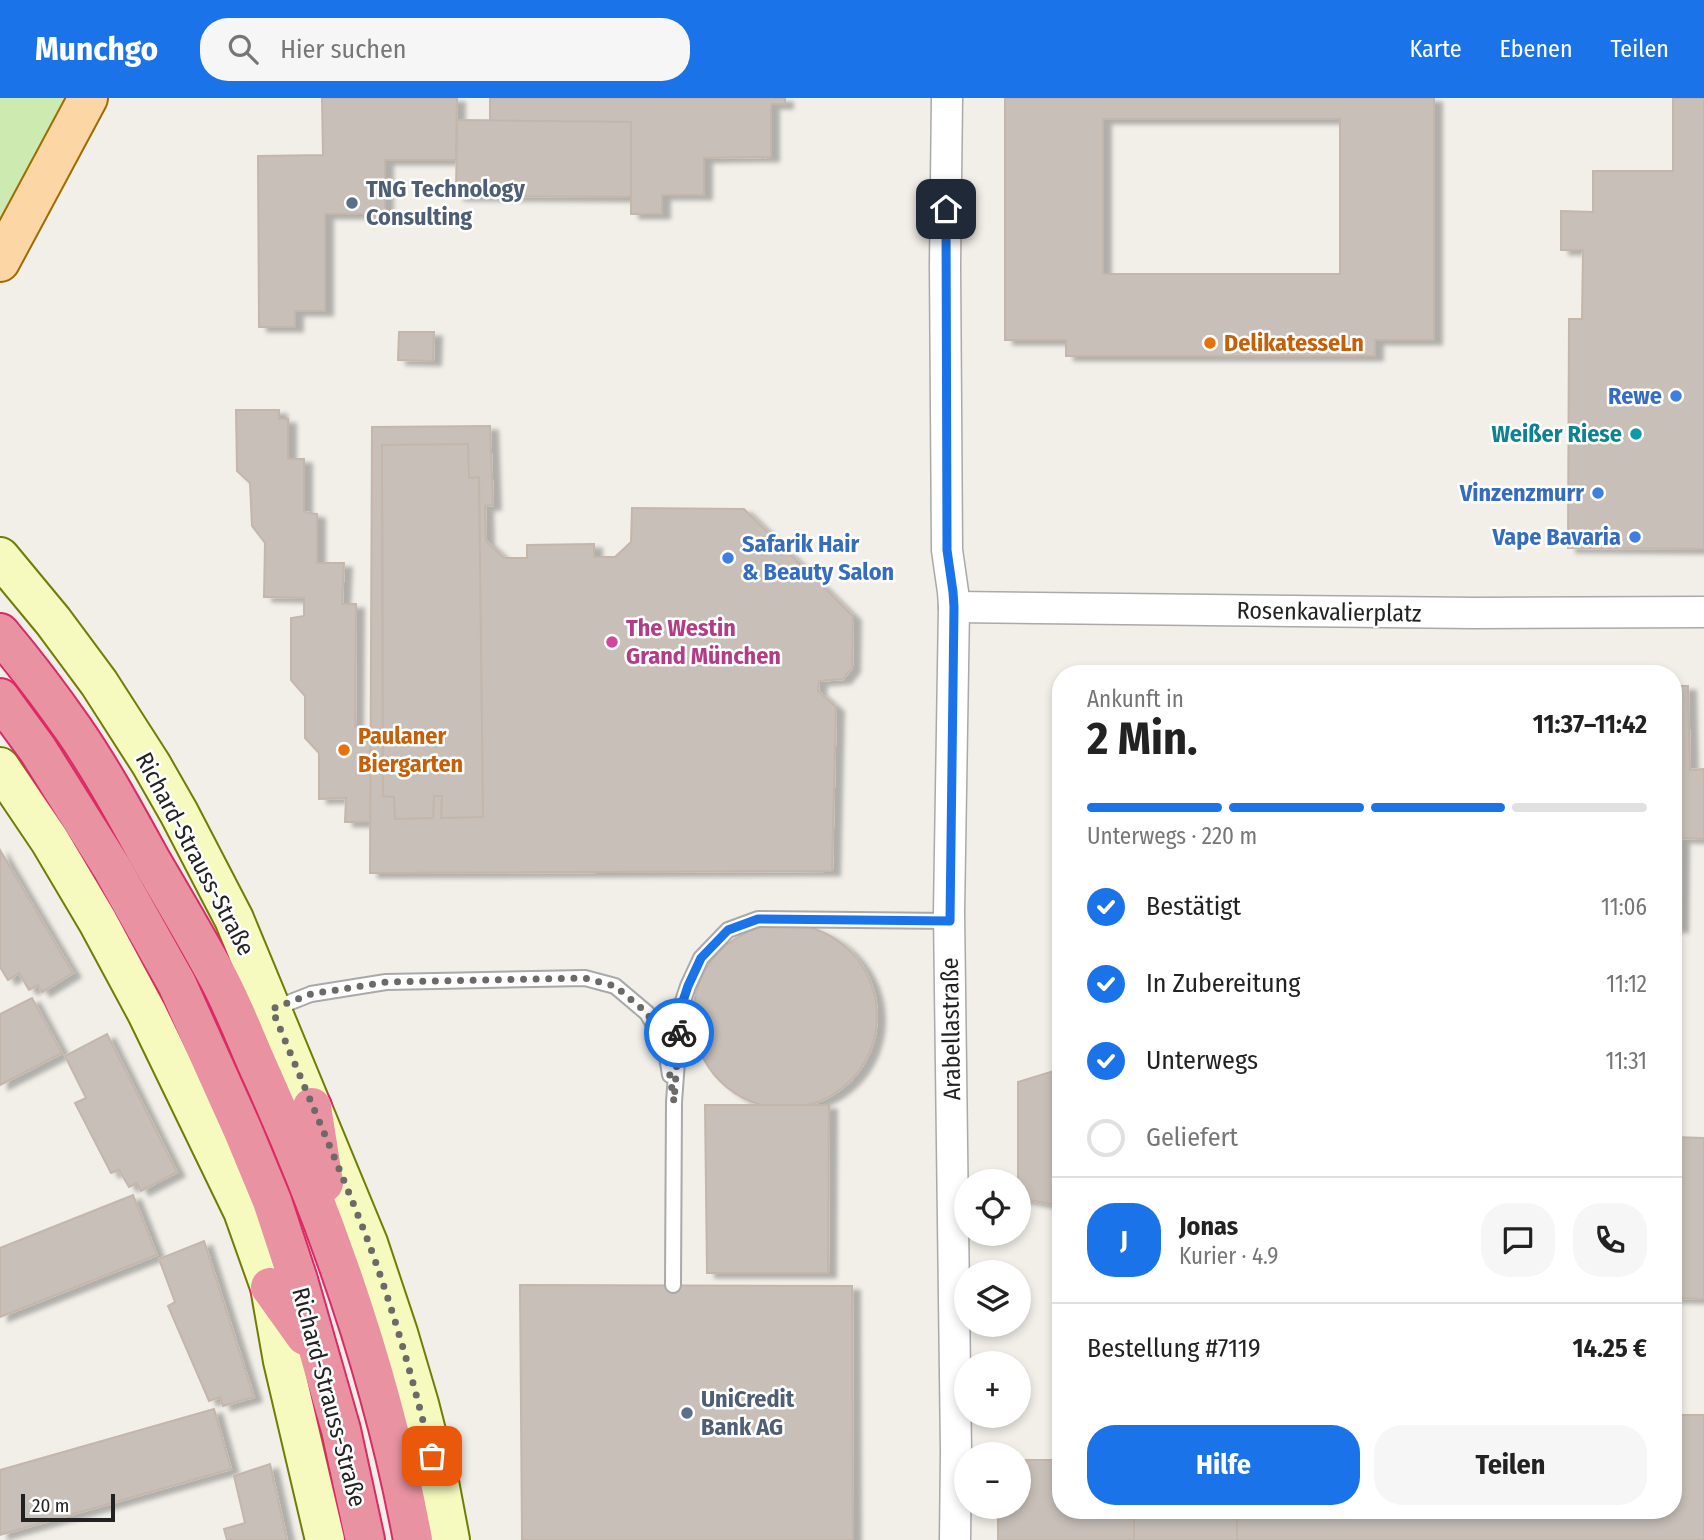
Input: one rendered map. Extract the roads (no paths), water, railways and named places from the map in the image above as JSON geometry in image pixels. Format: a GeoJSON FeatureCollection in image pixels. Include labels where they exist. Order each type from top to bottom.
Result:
{"type":"FeatureCollection","features":[{"type":"Feature","properties":{"kind":"highway","name":"Richard-Strauss-Straße"},"geometry":{"type":"LineString","coordinates":[[0,633],[26,664],[81,741],[216,974],[280,1116],[335,1254],[384,1412],[413,1540]]}},
{"type":"Feature","properties":{"kind":"highway","name":"Richard-Strauss-Straße"},"geometry":{"type":"LineString","coordinates":[[0,698],[38,750],[112,868],[177,984],[229,1098],[272,1201],[299,1280],[341,1430],[365,1540]]}},
{"type":"Feature","properties":{"kind":"highway"},"geometry":{"type":"LineString","coordinates":[[312,1107],[335,1254]]}},
{"type":"Feature","properties":{"kind":"highway"},"geometry":{"type":"LineString","coordinates":[[270,1287],[320,1358]]}},
{"type":"Feature","properties":{"kind":"main road"},"geometry":{"type":"LineString","coordinates":[[0,262],[88,98]]}},
{"type":"Feature","properties":{"kind":"main road","name":"Richard-Strauss-Straße"},"geometry":{"type":"LineString","coordinates":[[0,557],[53,621],[99,683],[151,764],[234,919],[368,1243],[419,1404],[439,1482],[450,1540]]}},
{"type":"Feature","properties":{"kind":"main road","name":"Richard-Strauss-Straße"},"geometry":{"type":"LineString","coordinates":[[0,767],[69,872],[147,1013],[243,1211],[270,1287],[283,1362],[325,1540]]}},
{"type":"Feature","properties":{"kind":"street","name":"Arabellastraße"},"geometry":{"type":"LineString","coordinates":[[947,98],[947,550],[954,607],[950,921],[956,1540]]}},
{"type":"Feature","properties":{"kind":"street","name":"Rosenkavalierplatz"},"geometry":{"type":"LineString","coordinates":[[954,607],[1461,613],[1704,611]]}},
{"type":"Feature","properties":{"kind":"lane"},"geometry":{"type":"LineString","coordinates":[[673,1285],[674,1102],[681,1007],[701,958],[728,930],[758,919],[950,921]]}},
{"type":"Feature","properties":{"kind":"lane"},"geometry":{"type":"LineString","coordinates":[[272,1009],[311,994],[386,982],[585,978],[615,986],[647,1013],[665,1044],[674,1102]]}},
{"type":"Feature","properties":{"kind":"place","name":"TNG Technology Consulting"},"geometry":{"type":"Point","coordinates":[352,203]}},
{"type":"Feature","properties":{"kind":"place","name":"DelikatesseLn"},"geometry":{"type":"Point","coordinates":[1210,343]}},
{"type":"Feature","properties":{"kind":"place","name":"Rewe"},"geometry":{"type":"Point","coordinates":[1676,396]}},
{"type":"Feature","properties":{"kind":"place","name":"Weißer Riese"},"geometry":{"type":"Point","coordinates":[1636,434]}},
{"type":"Feature","properties":{"kind":"place","name":"Vinzenzmurr"},"geometry":{"type":"Point","coordinates":[1598,493]}},
{"type":"Feature","properties":{"kind":"place","name":"Vape Bavaria"},"geometry":{"type":"Point","coordinates":[1635,537]}},
{"type":"Feature","properties":{"kind":"place","name":"Safarik Hair & Beauty Salon"},"geometry":{"type":"Point","coordinates":[728,558]}},
{"type":"Feature","properties":{"kind":"place","name":"The Westin Grand München"},"geometry":{"type":"Point","coordinates":[612,642]}},
{"type":"Feature","properties":{"kind":"place","name":"Paulaner Biergarten"},"geometry":{"type":"Point","coordinates":[344,750]}},
{"type":"Feature","properties":{"kind":"place","name":"UniCredit Bank AG"},"geometry":{"type":"Point","coordinates":[687,1413]}}]}
